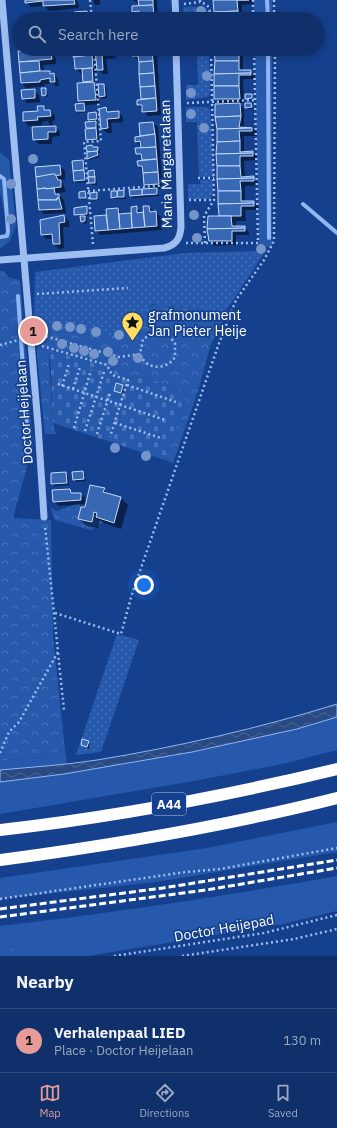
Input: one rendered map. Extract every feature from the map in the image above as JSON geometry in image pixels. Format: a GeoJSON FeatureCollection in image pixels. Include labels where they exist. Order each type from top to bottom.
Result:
{"type":"FeatureCollection","features":[{"type":"Feature","properties":{"kind":"highway","name":"A44"},"geometry":{"type":"LineString","coordinates":[[0,830],[102,816],[200,799],[337,769]]}},
{"type":"Feature","properties":{"kind":"highway","name":"A44"},"geometry":{"type":"LineString","coordinates":[[0,860],[76,850],[195,830],[337,798]]}},
{"type":"Feature","properties":{"kind":"street","name":"Doctor Heijelaan"},"geometry":{"type":"LineString","coordinates":[[2,0],[31,337],[44,518]]}},
{"type":"Feature","properties":{"kind":"street"},"geometry":{"type":"LineString","coordinates":[[175,2],[176,12]]}},
{"type":"Feature","properties":{"kind":"street","name":"Maria Margaretalaan"},"geometry":{"type":"LineString","coordinates":[[24,257],[164,248],[172,246],[178,239],[181,227],[176,56]]}},
{"type":"Feature","properties":{"kind":"street"},"geometry":{"type":"LineString","coordinates":[[0,260],[24,257]]}},
{"type":"Feature","properties":{"kind":"path"},"geometry":{"type":"LineString","coordinates":[[90,0],[91,12]]}},
{"type":"Feature","properties":{"kind":"path"},"geometry":{"type":"LineString","coordinates":[[253,0],[253,12]]}},
{"type":"Feature","properties":{"kind":"path"},"geometry":{"type":"LineString","coordinates":[[274,0],[274,12]]}},
{"type":"Feature","properties":{"kind":"path"},"geometry":{"type":"LineString","coordinates":[[175,2],[200,1],[207,4],[210,8],[210,12]]}},
{"type":"Feature","properties":{"kind":"path"},"geometry":{"type":"LineString","coordinates":[[93,244],[84,142],[101,141],[95,56]]}},
{"type":"Feature","properties":{"kind":"path"},"geometry":{"type":"LineString","coordinates":[[205,243],[204,216],[214,200],[211,56]]}},
{"type":"Feature","properties":{"kind":"path"},"geometry":{"type":"LineString","coordinates":[[178,239],[185,243],[258,243],[254,56]]}},
{"type":"Feature","properties":{"kind":"path"},"geometry":{"type":"LineString","coordinates":[[55,613],[121,634],[132,594],[218,346],[236,300],[264,260],[274,241],[275,56]]}},
{"type":"Feature","properties":{"kind":"path"},"geometry":{"type":"LineString","coordinates":[[178,103],[255,100]]}},
{"type":"Feature","properties":{"kind":"path"},"geometry":{"type":"LineString","coordinates":[[198,178],[214,178]]}},
{"type":"Feature","properties":{"kind":"path"},"geometry":{"type":"LineString","coordinates":[[88,191],[172,185]]}},
{"type":"Feature","properties":{"kind":"path"},"geometry":{"type":"LineString","coordinates":[[180,200],[214,200]]}},
{"type":"Feature","properties":{"kind":"path"},"geometry":{"type":"LineString","coordinates":[[27,295],[128,288]]}},
{"type":"Feature","properties":{"kind":"path"},"geometry":{"type":"LineString","coordinates":[[154,333],[167,334],[175,343],[175,358],[167,365],[159,367],[152,366],[146,363],[140,354],[144,339],[154,333]]}},
{"type":"Feature","properties":{"kind":"path"},"geometry":{"type":"LineString","coordinates":[[31,337],[107,365],[112,375],[128,380],[110,437]]}},
{"type":"Feature","properties":{"kind":"path"},"geometry":{"type":"LineString","coordinates":[[0,345],[31,337],[119,357],[140,354]]}},
{"type":"Feature","properties":{"kind":"path"},"geometry":{"type":"LineString","coordinates":[[62,386],[69,364]]}},
{"type":"Feature","properties":{"kind":"path"},"geometry":{"type":"LineString","coordinates":[[73,389],[80,367]]}},
{"type":"Feature","properties":{"kind":"path"},"geometry":{"type":"LineString","coordinates":[[74,428],[91,370]]}},
{"type":"Feature","properties":{"kind":"path"},"geometry":{"type":"LineString","coordinates":[[85,431],[104,372]]}},
{"type":"Feature","properties":{"kind":"path"},"geometry":{"type":"LineString","coordinates":[[58,384],[165,420]]}},
{"type":"Feature","properties":{"kind":"path"},"geometry":{"type":"LineString","coordinates":[[127,385],[176,402]]}},
{"type":"Feature","properties":{"kind":"path"},"geometry":{"type":"LineString","coordinates":[[97,434],[110,393]]}},
{"type":"Feature","properties":{"kind":"path"},"geometry":{"type":"LineString","coordinates":[[115,423],[161,438]]}},
{"type":"Feature","properties":{"kind":"path"},"geometry":{"type":"LineString","coordinates":[[44,518],[64,710]]}},
{"type":"Feature","properties":{"kind":"path"},"geometry":{"type":"LineString","coordinates":[[0,753],[9,732],[19,722],[58,652]]}},
{"type":"Feature","properties":{"kind":"path"},"geometry":{"type":"LineString","coordinates":[[0,899],[186,872],[220,869],[337,848]]}},
{"type":"Feature","properties":{"kind":"path","name":"Doctor Heijepad"},"geometry":{"type":"LineString","coordinates":[[114,956],[264,933],[337,915]]}},
{"type":"Feature","properties":{"kind":"path"},"geometry":{"type":"LineString","coordinates":[[182,956],[294,939],[337,929]]}},
{"type":"Feature","properties":{"kind":"green space"},"geometry":{"type":"Polygon","coordinates":[[[254,0],[272,0],[272,12],[254,12],[254,0]]]}},
{"type":"Feature","properties":{"kind":"green space"},"geometry":{"type":"Polygon","coordinates":[[[183,7],[197,7],[209,11],[209,12],[183,12],[183,7]]]}},
{"type":"Feature","properties":{"kind":"green space"},"geometry":{"type":"Polygon","coordinates":[[[197,56],[209,56],[210,92],[208,97],[186,100],[186,85],[198,85],[197,56]]]}},
{"type":"Feature","properties":{"kind":"green space"},"geometry":{"type":"Polygon","coordinates":[[[255,56],[272,56],[272,248],[259,245],[255,56]]]}},
{"type":"Feature","properties":{"kind":"green space"},"geometry":{"type":"Polygon","coordinates":[[[186,107],[206,107],[210,109],[214,177],[199,177],[197,122],[186,122],[186,107]]]}},
{"type":"Feature","properties":{"kind":"green space"},"geometry":{"type":"Polygon","coordinates":[[[0,152],[9,160],[16,225],[10,241],[0,249],[0,236],[9,233],[0,192],[0,152]]]}},
{"type":"Feature","properties":{"kind":"green space"},"geometry":{"type":"Polygon","coordinates":[[[213,179],[213,195],[210,199],[188,199],[188,184],[200,184],[200,180],[213,179]]]}},
{"type":"Feature","properties":{"kind":"green space"},"geometry":{"type":"Polygon","coordinates":[[[260,251],[263,255],[221,318],[197,308],[152,304],[114,336],[54,325],[34,324],[35,272],[185,253],[260,251]]]}},
{"type":"Feature","properties":{"kind":"green space"},"geometry":{"type":"Polygon","coordinates":[[[0,271],[3,271],[10,278],[20,280],[33,445],[13,518],[51,520],[53,637],[65,749],[48,756],[0,761],[0,271]]]}},
{"type":"Feature","properties":{"kind":"green space"},"geometry":{"type":"Polygon","coordinates":[[[162,303],[193,305],[224,317],[210,347],[198,391],[173,463],[165,460],[187,392],[170,388],[146,377],[133,378],[124,376],[114,369],[50,350],[49,360],[53,423],[56,434],[45,434],[34,324],[54,325],[104,334],[116,323],[131,314],[146,307],[162,303]]]}},
{"type":"Feature","properties":{"kind":"green space"},"geometry":{"type":"Polygon","coordinates":[[[50,350],[114,369],[124,376],[133,378],[146,377],[170,388],[187,392],[165,460],[53,423],[50,350]]]}},
{"type":"Feature","properties":{"kind":"green space"},"geometry":{"type":"Polygon","coordinates":[[[79,503],[81,507],[78,519],[91,522],[94,518],[104,522],[91,530],[55,520],[50,507],[57,511],[79,503]]]}},
{"type":"Feature","properties":{"kind":"green space"},"geometry":{"type":"Polygon","coordinates":[[[117,634],[139,640],[101,752],[76,755],[117,634]]]}},
{"type":"Feature","properties":{"kind":"green space"},"geometry":{"type":"Polygon","coordinates":[[[337,717],[337,750],[287,763],[194,781],[0,814],[0,782],[64,774],[192,752],[297,729],[337,717]]]}},
{"type":"Feature","properties":{"kind":"green space"},"geometry":{"type":"Polygon","coordinates":[[[65,749],[67,764],[0,770],[0,761],[48,756],[65,749]]]}},
{"type":"Feature","properties":{"kind":"green space"},"geometry":{"type":"Polygon","coordinates":[[[337,822],[337,852],[156,882],[0,899],[0,878],[207,848],[337,822]]]}},
{"type":"Feature","properties":{"kind":"green space"},"geometry":{"type":"Polygon","coordinates":[[[337,876],[337,911],[283,924],[88,956],[24,956],[25,954],[0,942],[0,926],[169,904],[337,876]]]}},
{"type":"Feature","properties":{"kind":"green space"},"geometry":{"type":"Polygon","coordinates":[[[0,942],[25,954],[24,956],[0,956],[0,942]]]}},
{"type":"Feature","properties":{"kind":"water"},"geometry":{"type":"Polygon","coordinates":[[[337,704],[337,717],[297,729],[192,752],[64,774],[0,782],[0,770],[61,765],[127,755],[248,729],[337,704]]]}},
{"type":"Feature","properties":{"kind":"building"},"geometry":{"type":"Polygon","coordinates":[[[25,0],[74,0],[75,4],[43,6],[43,1],[25,3],[25,0]]]}},
{"type":"Feature","properties":{"kind":"building"},"geometry":{"type":"Polygon","coordinates":[[[138,0],[153,0],[153,5],[139,6],[138,0]]]}},
{"type":"Feature","properties":{"kind":"building"},"geometry":{"type":"Polygon","coordinates":[[[213,0],[237,0],[238,11],[214,12],[213,0]]]}},
{"type":"Feature","properties":{"kind":"building"},"geometry":{"type":"Polygon","coordinates":[[[153,5],[154,12],[132,12],[132,6],[153,5]]]}},
{"type":"Feature","properties":{"kind":"building"},"geometry":{"type":"Polygon","coordinates":[[[238,11],[238,12],[214,12],[238,11]]]}},
{"type":"Feature","properties":{"kind":"building"},"geometry":{"type":"Polygon","coordinates":[[[18,56],[52,56],[52,59],[19,62],[18,56]]]}},
{"type":"Feature","properties":{"kind":"building"},"geometry":{"type":"Polygon","coordinates":[[[92,56],[93,68],[75,69],[74,57],[92,56]]]}},
{"type":"Feature","properties":{"kind":"building"},"geometry":{"type":"Polygon","coordinates":[[[96,56],[102,56],[103,70],[97,70],[96,56]]]}},
{"type":"Feature","properties":{"kind":"building"},"geometry":{"type":"Polygon","coordinates":[[[138,56],[153,56],[153,61],[139,62],[138,56]]]}},
{"type":"Feature","properties":{"kind":"building"},"geometry":{"type":"Polygon","coordinates":[[[215,56],[239,56],[239,61],[215,61],[215,56]]]}},
{"type":"Feature","properties":{"kind":"building"},"geometry":{"type":"Polygon","coordinates":[[[39,61],[40,71],[20,73],[19,62],[39,61]]]}},
{"type":"Feature","properties":{"kind":"building"},"geometry":{"type":"Polygon","coordinates":[[[153,61],[154,73],[139,74],[139,62],[153,61]]]}},
{"type":"Feature","properties":{"kind":"building"},"geometry":{"type":"Polygon","coordinates":[[[215,61],[239,61],[239,70],[251,70],[251,73],[214,74],[215,61]]]}},
{"type":"Feature","properties":{"kind":"building"},"geometry":{"type":"Polygon","coordinates":[[[92,68],[93,81],[83,82],[82,69],[92,68]]]}},
{"type":"Feature","properties":{"kind":"building"},"geometry":{"type":"Polygon","coordinates":[[[50,71],[50,74],[54,73],[55,82],[50,82],[50,78],[40,80],[40,82],[21,83],[20,73],[50,71]]]}},
{"type":"Feature","properties":{"kind":"building"},"geometry":{"type":"Polygon","coordinates":[[[154,73],[155,86],[140,87],[139,74],[154,73]]]}},
{"type":"Feature","properties":{"kind":"building"},"geometry":{"type":"Polygon","coordinates":[[[251,73],[251,75],[239,75],[239,86],[214,86],[214,74],[251,73]]]}},
{"type":"Feature","properties":{"kind":"building"},"geometry":{"type":"Polygon","coordinates":[[[94,82],[96,100],[78,101],[77,83],[94,82]]]}},
{"type":"Feature","properties":{"kind":"building"},"geometry":{"type":"Polygon","coordinates":[[[98,84],[104,84],[105,96],[99,97],[98,84]]]}},
{"type":"Feature","properties":{"kind":"building"},"geometry":{"type":"Polygon","coordinates":[[[155,86],[156,98],[141,99],[140,87],[155,86]]]}},
{"type":"Feature","properties":{"kind":"building"},"geometry":{"type":"Polygon","coordinates":[[[214,86],[239,86],[240,99],[214,99],[214,86]]]}},
{"type":"Feature","properties":{"kind":"building"},"geometry":{"type":"Polygon","coordinates":[[[41,88],[46,88],[46,95],[42,96],[41,88]]]}},
{"type":"Feature","properties":{"kind":"building"},"geometry":{"type":"Polygon","coordinates":[[[35,89],[35,98],[22,99],[21,90],[35,89]]]}},
{"type":"Feature","properties":{"kind":"building"},"geometry":{"type":"Polygon","coordinates":[[[245,94],[252,94],[252,98],[245,99],[245,94]]]}},
{"type":"Feature","properties":{"kind":"building"},"geometry":{"type":"Polygon","coordinates":[[[156,98],[157,111],[142,112],[142,105],[137,105],[137,100],[156,98]]]}},
{"type":"Feature","properties":{"kind":"building"},"geometry":{"type":"Polygon","coordinates":[[[84,103],[85,111],[76,111],[75,104],[84,103]]]}},
{"type":"Feature","properties":{"kind":"building"},"geometry":{"type":"Polygon","coordinates":[[[240,103],[241,116],[215,117],[215,104],[240,103]]]}},
{"type":"Feature","properties":{"kind":"building"},"geometry":{"type":"Polygon","coordinates":[[[245,103],[251,103],[252,107],[245,108],[245,103]]]}},
{"type":"Feature","properties":{"kind":"building"},"geometry":{"type":"Polygon","coordinates":[[[37,106],[44,106],[44,110],[50,110],[51,116],[37,117],[38,120],[23,121],[23,112],[38,111],[37,106]]]}},
{"type":"Feature","properties":{"kind":"building"},"geometry":{"type":"Polygon","coordinates":[[[106,107],[107,112],[119,111],[119,118],[107,119],[108,128],[101,129],[99,109],[106,107]]]}},
{"type":"Feature","properties":{"kind":"building"},"geometry":{"type":"Polygon","coordinates":[[[96,112],[97,119],[88,120],[88,113],[96,112]]]}},
{"type":"Feature","properties":{"kind":"building"},"geometry":{"type":"Polygon","coordinates":[[[241,116],[239,127],[252,128],[217,129],[215,117],[241,116]]]}},
{"type":"Feature","properties":{"kind":"building"},"geometry":{"type":"Polygon","coordinates":[[[96,121],[96,128],[86,128],[85,122],[96,121]]]}},
{"type":"Feature","properties":{"kind":"building"},"geometry":{"type":"Polygon","coordinates":[[[153,122],[155,134],[140,136],[139,123],[153,122]]]}},
{"type":"Feature","properties":{"kind":"building"},"geometry":{"type":"Polygon","coordinates":[[[56,126],[56,132],[48,132],[48,139],[33,140],[32,127],[56,126]]]}},
{"type":"Feature","properties":{"kind":"building"},"geometry":{"type":"Polygon","coordinates":[[[96,128],[97,139],[86,140],[85,129],[96,128]]]}},
{"type":"Feature","properties":{"kind":"building"},"geometry":{"type":"Polygon","coordinates":[[[252,128],[252,131],[239,131],[240,141],[217,142],[217,129],[252,128]]]}},
{"type":"Feature","properties":{"kind":"building"},"geometry":{"type":"Polygon","coordinates":[[[155,134],[156,147],[141,148],[140,141],[135,142],[135,137],[155,134]]]}},
{"type":"Feature","properties":{"kind":"building"},"geometry":{"type":"Polygon","coordinates":[[[240,141],[240,152],[253,151],[253,153],[216,154],[217,142],[240,141]]]}},
{"type":"Feature","properties":{"kind":"building"},"geometry":{"type":"Polygon","coordinates":[[[92,145],[93,147],[98,147],[98,151],[87,152],[86,146],[92,145]]]}},
{"type":"Feature","properties":{"kind":"building"},"geometry":{"type":"Polygon","coordinates":[[[156,147],[157,159],[142,160],[141,154],[136,154],[135,148],[156,147]]]}},
{"type":"Feature","properties":{"kind":"building"},"geometry":{"type":"Polygon","coordinates":[[[97,151],[98,155],[87,159],[87,152],[97,151]]]}},
{"type":"Feature","properties":{"kind":"building"},"geometry":{"type":"Polygon","coordinates":[[[253,153],[253,156],[240,156],[240,166],[217,166],[216,154],[253,153]]]}},
{"type":"Feature","properties":{"kind":"building"},"geometry":{"type":"Polygon","coordinates":[[[157,159],[158,172],[143,173],[142,166],[138,166],[137,161],[157,159]]]}},
{"type":"Feature","properties":{"kind":"building"},"geometry":{"type":"Polygon","coordinates":[[[83,160],[84,170],[73,171],[72,161],[83,160]]]}},
{"type":"Feature","properties":{"kind":"building"},"geometry":{"type":"Polygon","coordinates":[[[60,165],[61,175],[36,177],[35,167],[60,165]]]}},
{"type":"Feature","properties":{"kind":"building"},"geometry":{"type":"Polygon","coordinates":[[[217,166],[240,166],[241,177],[254,176],[254,178],[217,179],[217,166]]]}},
{"type":"Feature","properties":{"kind":"building"},"geometry":{"type":"Polygon","coordinates":[[[84,170],[85,180],[74,181],[73,171],[84,170]]]}},
{"type":"Feature","properties":{"kind":"building"},"geometry":{"type":"Polygon","coordinates":[[[94,170],[95,177],[88,177],[88,171],[94,170]]]}},
{"type":"Feature","properties":{"kind":"building"},"geometry":{"type":"Polygon","coordinates":[[[158,172],[159,184],[144,185],[143,173],[158,172]]]}},
{"type":"Feature","properties":{"kind":"building"},"geometry":{"type":"Polygon","coordinates":[[[55,174],[58,180],[61,180],[61,187],[37,189],[36,177],[55,174]]]}},
{"type":"Feature","properties":{"kind":"building"},"geometry":{"type":"Polygon","coordinates":[[[88,177],[95,177],[95,183],[89,183],[88,177]]]}},
{"type":"Feature","properties":{"kind":"building"},"geometry":{"type":"Polygon","coordinates":[[[254,178],[254,181],[240,181],[241,191],[218,191],[217,179],[254,178]]]}},
{"type":"Feature","properties":{"kind":"building"},"geometry":{"type":"Polygon","coordinates":[[[54,188],[55,194],[59,194],[59,198],[57,198],[57,200],[38,200],[37,189],[54,188]]]}},
{"type":"Feature","properties":{"kind":"building"},"geometry":{"type":"Polygon","coordinates":[[[157,188],[157,194],[142,195],[142,189],[157,188]]]}},
{"type":"Feature","properties":{"kind":"building"},"geometry":{"type":"Polygon","coordinates":[[[142,189],[142,195],[130,196],[129,190],[142,189]]]}},
{"type":"Feature","properties":{"kind":"building"},"geometry":{"type":"Polygon","coordinates":[[[124,190],[124,197],[117,197],[117,191],[124,190]]]}},
{"type":"Feature","properties":{"kind":"building"},"geometry":{"type":"Polygon","coordinates":[[[85,191],[86,198],[79,198],[79,192],[85,191]]]}},
{"type":"Feature","properties":{"kind":"building"},"geometry":{"type":"Polygon","coordinates":[[[111,191],[117,191],[117,197],[111,198],[111,191]]]}},
{"type":"Feature","properties":{"kind":"building"},"geometry":{"type":"Polygon","coordinates":[[[218,191],[241,191],[241,201],[254,201],[254,203],[218,204],[218,191]]]}},
{"type":"Feature","properties":{"kind":"building"},"geometry":{"type":"Polygon","coordinates":[[[97,192],[97,199],[90,199],[90,193],[97,192]]]}},
{"type":"Feature","properties":{"kind":"building"},"geometry":{"type":"Polygon","coordinates":[[[57,198],[59,198],[62,209],[39,210],[38,200],[57,200],[57,198]]]}},
{"type":"Feature","properties":{"kind":"building"},"geometry":{"type":"Polygon","coordinates":[[[254,203],[254,206],[241,206],[241,216],[219,216],[218,204],[254,203]]]}},
{"type":"Feature","properties":{"kind":"building"},"geometry":{"type":"Polygon","coordinates":[[[87,206],[87,214],[74,215],[74,208],[87,206]]]}},
{"type":"Feature","properties":{"kind":"building"},"geometry":{"type":"Polygon","coordinates":[[[137,206],[137,213],[143,212],[145,227],[132,228],[131,207],[137,206]]]}},
{"type":"Feature","properties":{"kind":"building"},"geometry":{"type":"Polygon","coordinates":[[[143,206],[149,206],[150,212],[156,211],[157,226],[145,227],[143,206]]]}},
{"type":"Feature","properties":{"kind":"building"},"geometry":{"type":"Polygon","coordinates":[[[118,208],[120,229],[108,230],[106,209],[118,208]]]}},
{"type":"Feature","properties":{"kind":"building"},"geometry":{"type":"Polygon","coordinates":[[[131,213],[132,228],[120,229],[119,214],[131,213]]]}},
{"type":"Feature","properties":{"kind":"building"},"geometry":{"type":"Polygon","coordinates":[[[64,215],[65,222],[59,223],[60,244],[53,244],[52,234],[41,235],[40,220],[64,215]]]}},
{"type":"Feature","properties":{"kind":"building"},"geometry":{"type":"Polygon","coordinates":[[[106,215],[108,230],[95,231],[94,216],[106,215]]]}},
{"type":"Feature","properties":{"kind":"building"},"geometry":{"type":"Polygon","coordinates":[[[80,216],[85,216],[85,221],[81,222],[80,216]]]}},
{"type":"Feature","properties":{"kind":"building"},"geometry":{"type":"Polygon","coordinates":[[[208,216],[231,216],[232,226],[245,226],[245,228],[207,229],[208,216]]]}},
{"type":"Feature","properties":{"kind":"building"},"geometry":{"type":"Polygon","coordinates":[[[245,228],[245,231],[232,231],[232,241],[209,241],[207,229],[245,228]]]}},
{"type":"Feature","properties":{"kind":"building"},"geometry":{"type":"Polygon","coordinates":[[[116,383],[123,385],[121,393],[114,391],[116,383]]]}},
{"type":"Feature","properties":{"kind":"building"},"geometry":{"type":"Polygon","coordinates":[[[83,471],[84,479],[73,480],[72,472],[83,471]]]}},
{"type":"Feature","properties":{"kind":"building"},"geometry":{"type":"Polygon","coordinates":[[[66,472],[67,483],[51,484],[51,473],[66,472]]]}},
{"type":"Feature","properties":{"kind":"building"},"geometry":{"type":"Polygon","coordinates":[[[90,485],[105,488],[103,492],[121,497],[114,523],[96,517],[97,513],[94,512],[92,522],[78,519],[81,507],[85,507],[90,485]]]}},
{"type":"Feature","properties":{"kind":"building"},"geometry":{"type":"Polygon","coordinates":[[[70,489],[71,493],[81,493],[81,500],[53,502],[52,490],[70,489]]]}},
{"type":"Feature","properties":{"kind":"building"},"geometry":{"type":"Polygon","coordinates":[[[82,739],[89,741],[87,747],[81,745],[82,739]]]}},
{"type":"Feature","properties":{"kind":"waterway"},"geometry":{"type":"LineString","coordinates":[[267,0],[268,12]]}},
{"type":"Feature","properties":{"kind":"waterway"},"geometry":{"type":"LineString","coordinates":[[268,56],[269,238]]}},
{"type":"Feature","properties":{"kind":"waterway"},"geometry":{"type":"LineString","coordinates":[[0,176],[4,179],[8,231],[7,236],[0,237]]}},
{"type":"Feature","properties":{"kind":"waterway"},"geometry":{"type":"LineString","coordinates":[[303,204],[337,233]]}},
{"type":"Feature","properties":{"kind":"waterway"},"geometry":{"type":"LineString","coordinates":[[18,296],[28,441]]}},
{"type":"Feature","properties":{"kind":"railway"},"geometry":{"type":"LineString","coordinates":[[0,909],[163,888],[337,860]]}},
{"type":"Feature","properties":{"kind":"railway"},"geometry":{"type":"LineString","coordinates":[[0,917],[206,890],[337,868]]}},
{"type":"Feature","properties":{"kind":"place","name":"Verhalenpaal LIED"},"geometry":{"type":"Point","coordinates":[33,331]}},
{"type":"Feature","properties":{"kind":"place","name":"grafmonument Jan Pieter Heije"},"geometry":{"type":"Point","coordinates":[133,342]}}]}
